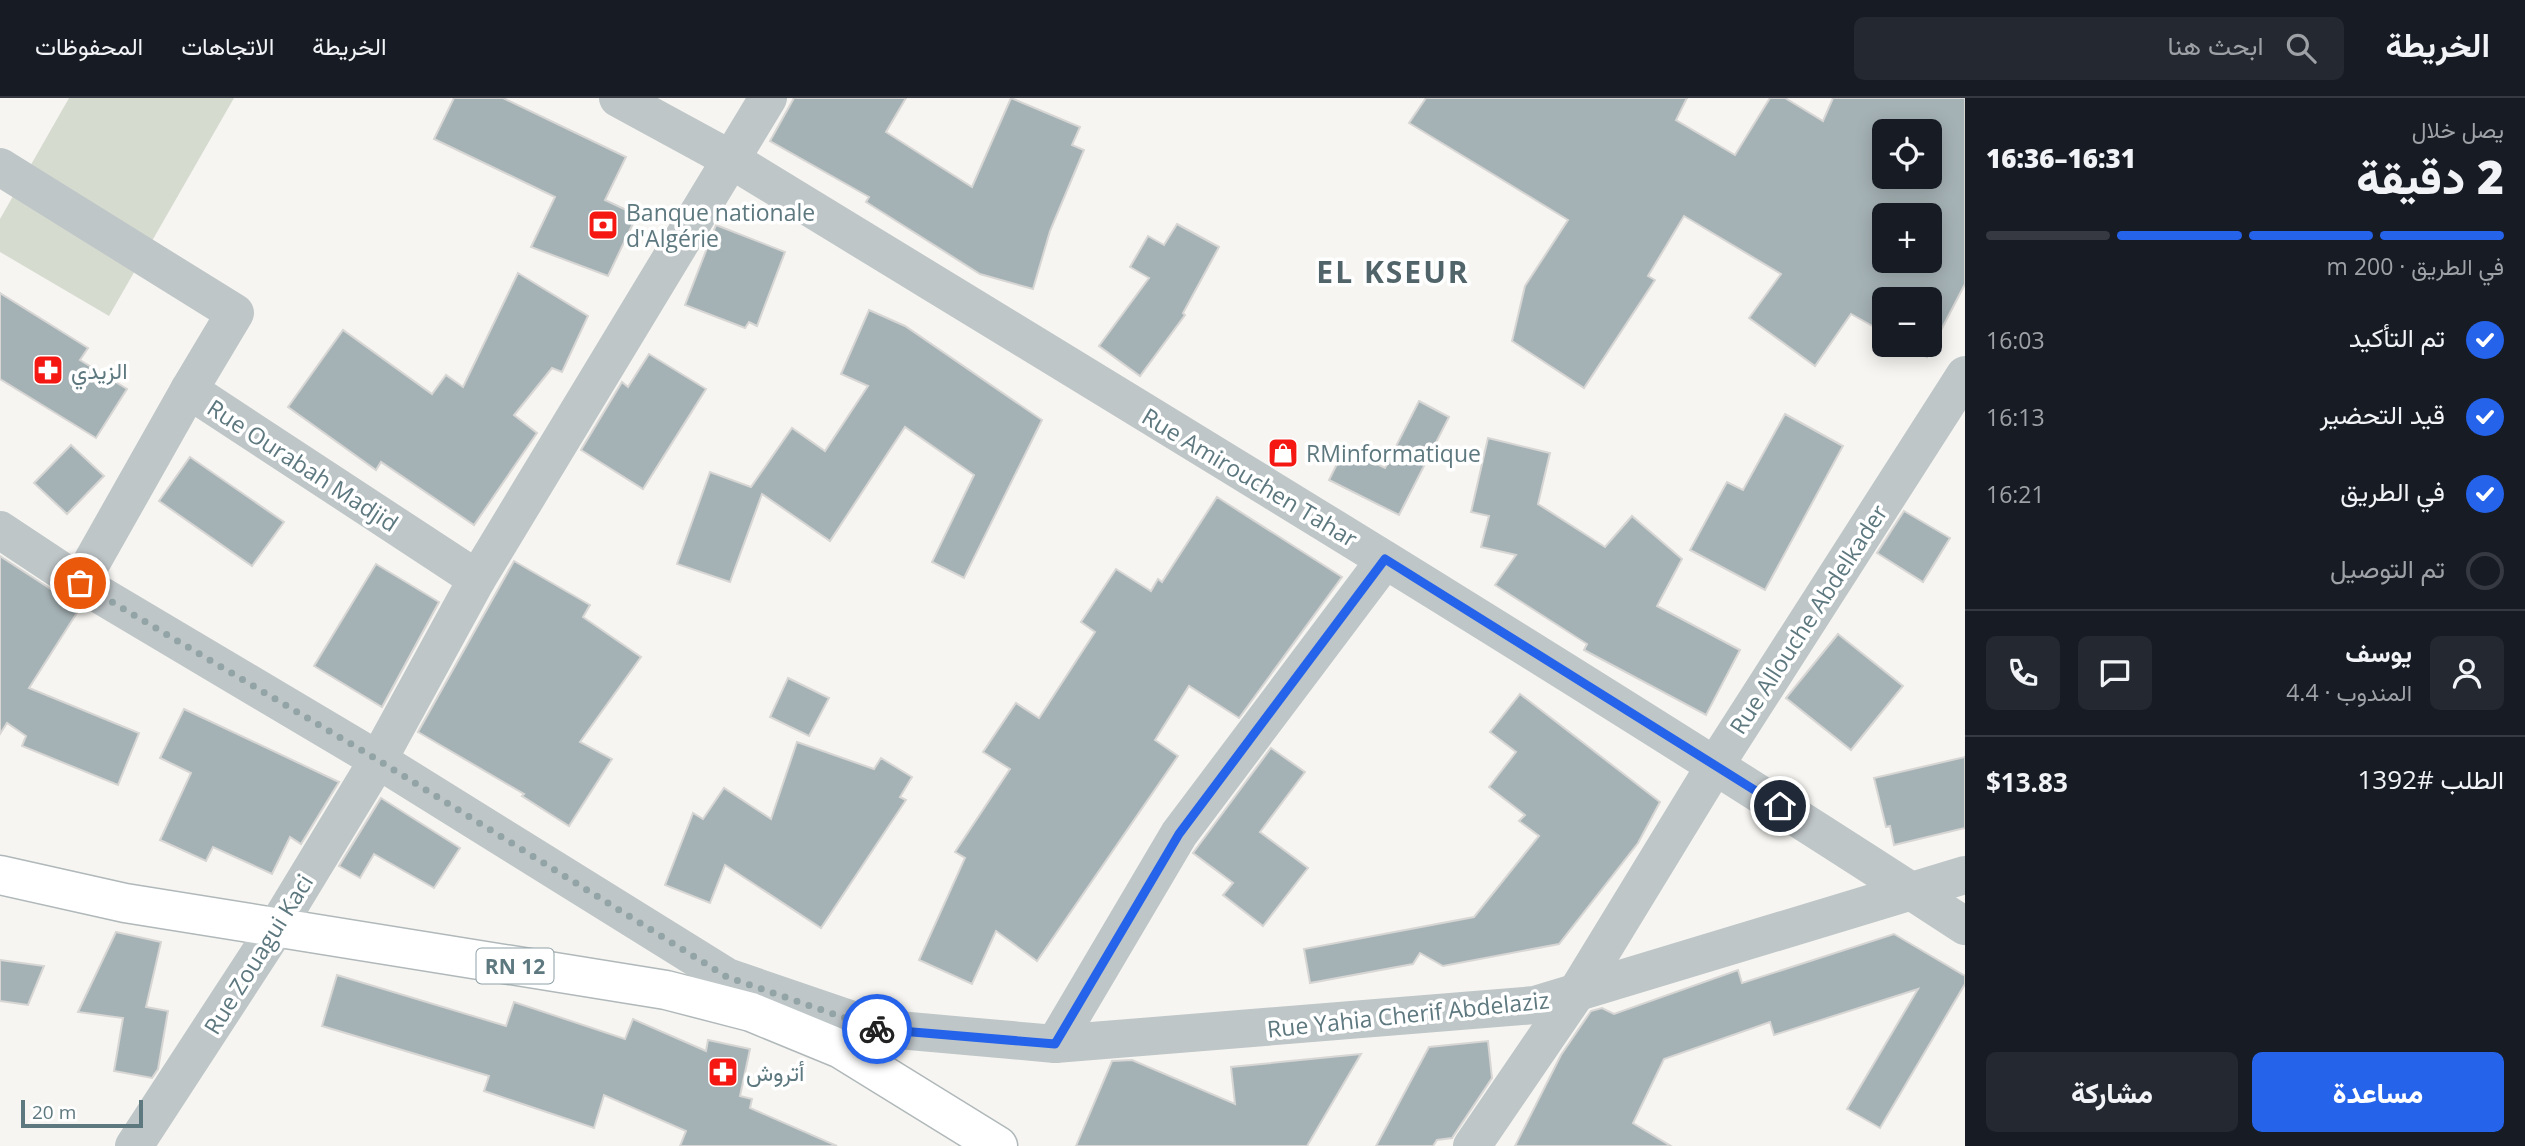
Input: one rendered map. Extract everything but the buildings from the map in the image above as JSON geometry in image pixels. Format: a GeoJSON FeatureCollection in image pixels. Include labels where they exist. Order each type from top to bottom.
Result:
{"type":"FeatureCollection","features":[{"type":"Feature","properties":{"kind":"main road","name":"RN 12"},"geometry":{"type":"LineString","coordinates":[[0,875],[125,903],[666,990],[751,1012],[841,1049],[998,1146]]}},
{"type":"Feature","properties":{"kind":"street","name":"Rue Amirouchen Tahar"},"geometry":{"type":"LineString","coordinates":[[618,98],[730,159],[1385,559],[1716,764],[1965,926]]}},
{"type":"Feature","properties":{"kind":"street","name":"Rue Zouagui Kaci"},"geometry":{"type":"LineString","coordinates":[[134,1146],[276,928],[378,760],[477,579],[768,98]]}},
{"type":"Feature","properties":{"kind":"street","name":"Rue Ourabah Madjid"},"geometry":{"type":"LineString","coordinates":[[0,167],[235,313],[190,390],[477,579]]}},
{"type":"Feature","properties":{"kind":"street","name":"Rue Allouche Abdelkader"},"geometry":{"type":"LineString","coordinates":[[1472,1146],[1575,995],[1716,764],[1965,375]]}},
{"type":"Feature","properties":{"kind":"street"},"geometry":{"type":"LineString","coordinates":[[80,583],[190,390]]}},
{"type":"Feature","properties":{"kind":"street","name":"Rue Yahia Cherif Abdelaziz"},"geometry":{"type":"LineString","coordinates":[[0,530],[80,583],[378,760],[727,977],[876,1028],[1055,1044],[1396,1019],[1535,1005],[1965,875]]}},
{"type":"Feature","properties":{"kind":"street"},"geometry":{"type":"LineString","coordinates":[[1055,1044],[1179,834],[1385,559]]}},
{"type":"Feature","properties":{"kind":"shaded area"},"geometry":{"type":"Polygon","coordinates":[[[69,98],[234,98],[109,316],[0,252],[0,219],[69,98]]]}},
{"type":"Feature","properties":{"kind":"way so far"},"geometry":{"type":"LineString","coordinates":[[80,583],[378,760],[727,977],[877,1029]]}},
{"type":"Feature","properties":{"kind":"place","name":"Banque nationale d'Algérie"},"geometry":{"type":"Point","coordinates":[603,225]}},
{"type":"Feature","properties":{"kind":"place","name":"الزيدي"},"geometry":{"type":"Point","coordinates":[48,370]}},
{"type":"Feature","properties":{"kind":"place","name":"RMinformatique"},"geometry":{"type":"Point","coordinates":[1283,453]}},
{"type":"Feature","properties":{"kind":"place","name":"أتروش"},"geometry":{"type":"Point","coordinates":[723,1072]}},
{"type":"Feature","properties":{"kind":"district","name":"EL KSEUR"},"geometry":{"type":"Point","coordinates":[1393,271]}},
{"type":"Feature","properties":{"kind":"route"},"geometry":{"type":"LineString","coordinates":[[877,1029],[1055,1044],[1179,834],[1385,559],[1780,806]]}}]}
